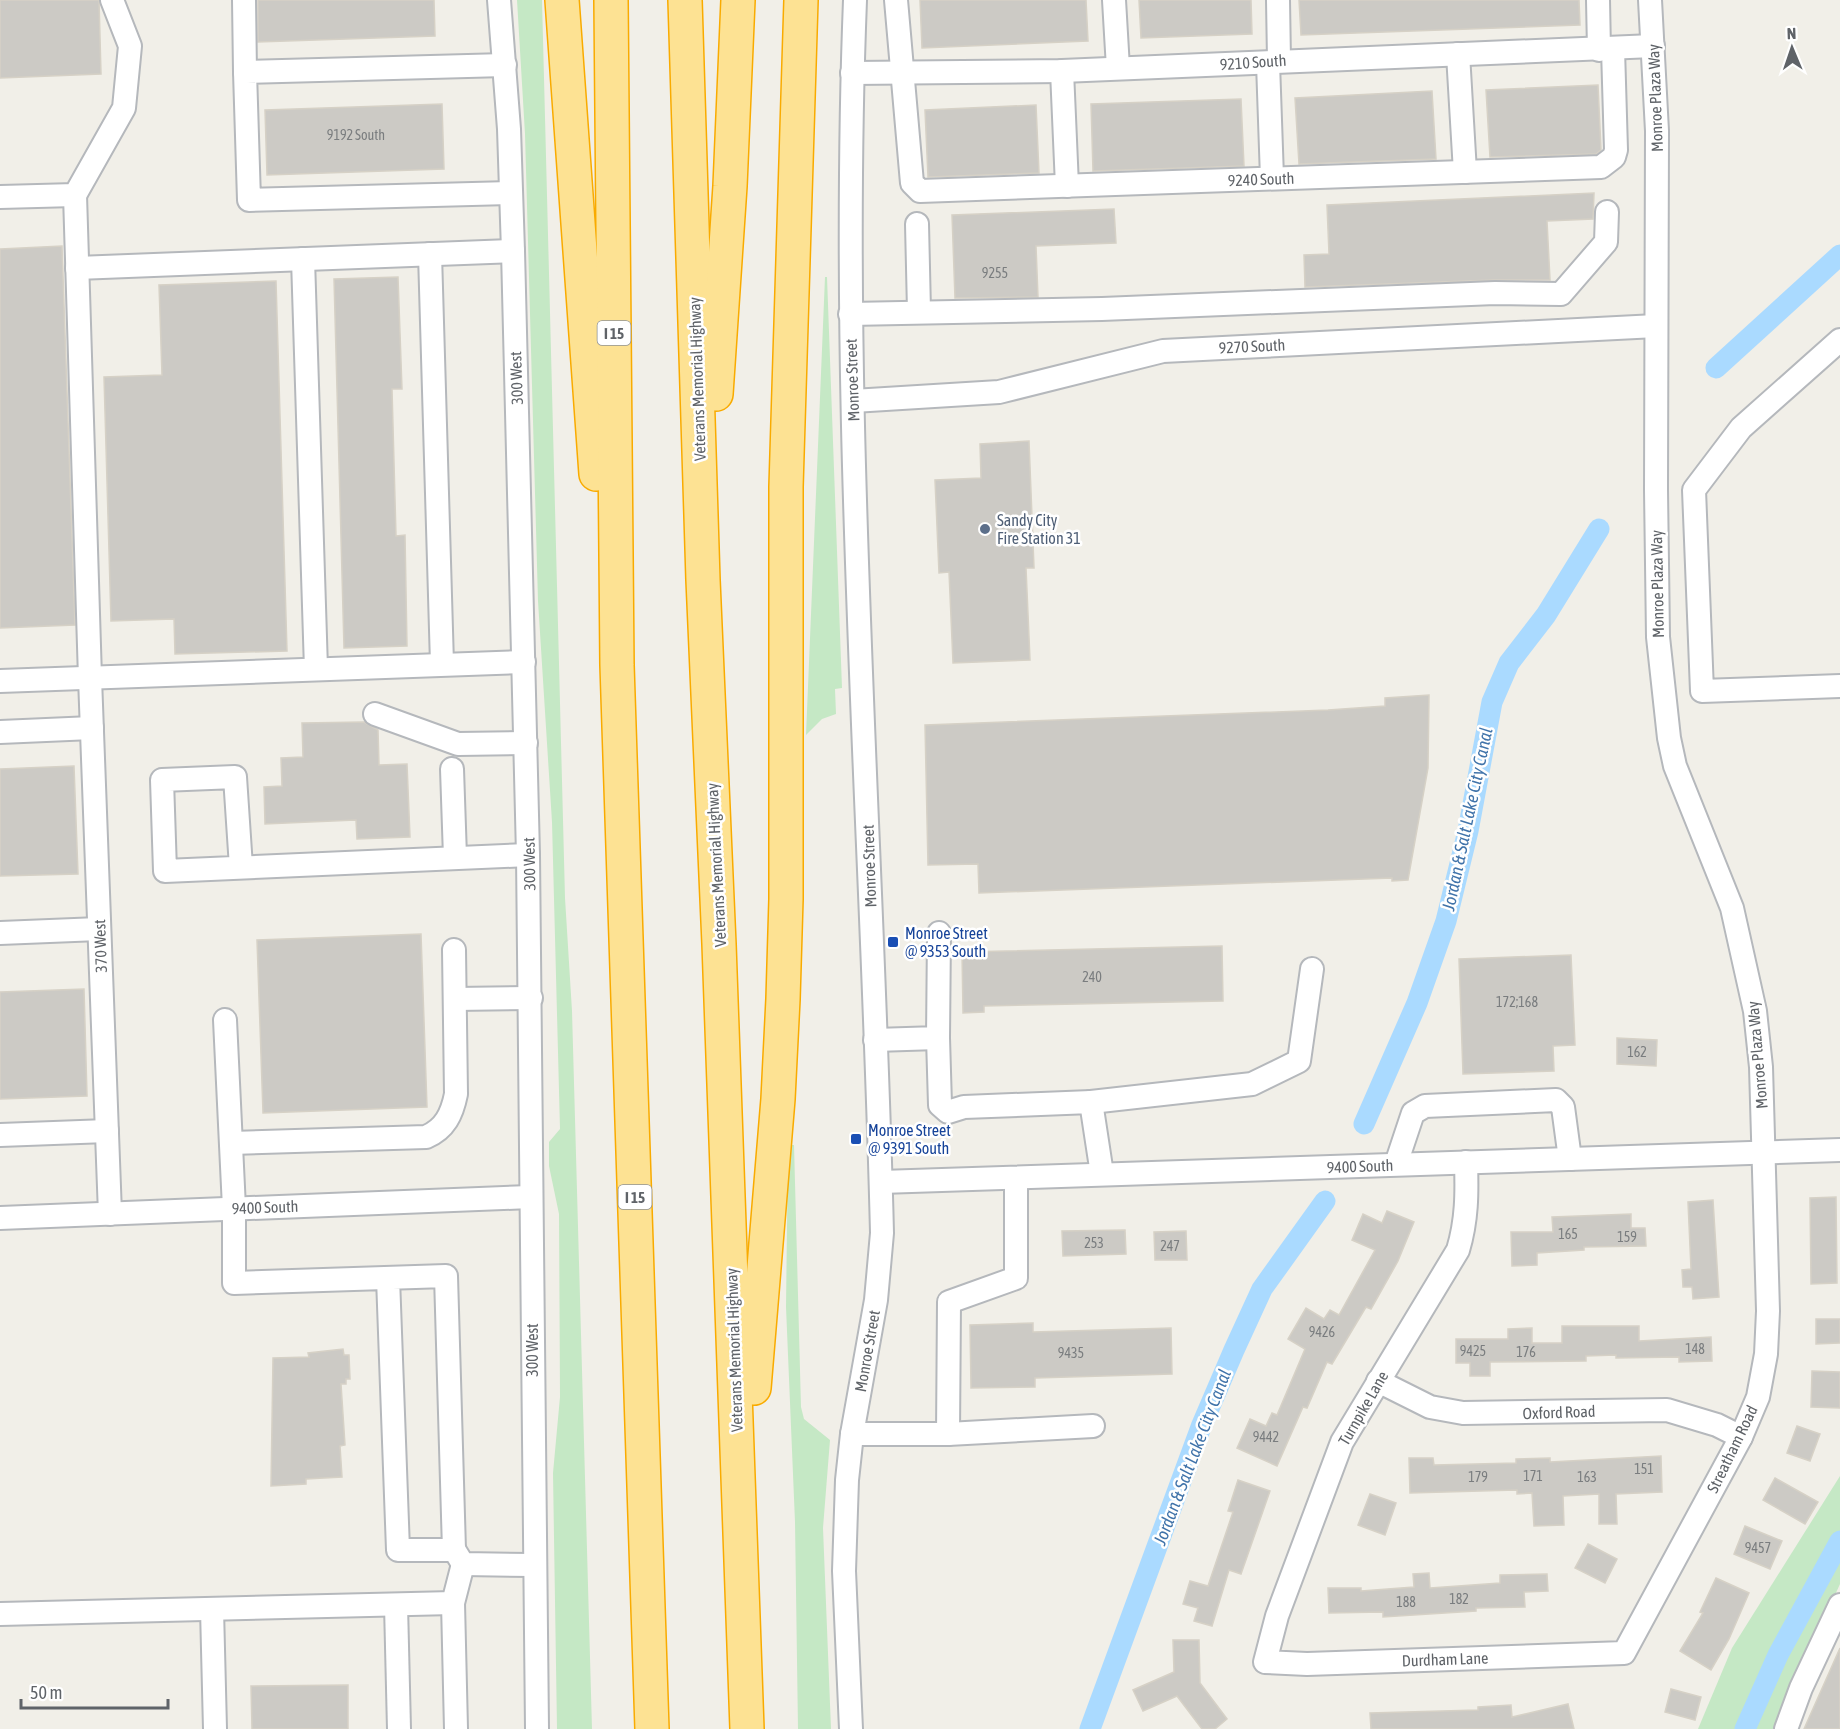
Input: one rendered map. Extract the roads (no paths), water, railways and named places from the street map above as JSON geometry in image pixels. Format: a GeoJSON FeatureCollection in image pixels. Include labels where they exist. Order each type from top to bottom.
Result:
{"type":"FeatureCollection","features":[{"type":"Feature","properties":{"kind":"highway"},"geometry":{"type":"LineString","coordinates":[[562,0],[593,446],[617,665]]}},
{"type":"Feature","properties":{"kind":"highway","name":"I 15"},"geometry":{"type":"LineString","coordinates":[[611,0],[617,665],[652,1729]]}},
{"type":"Feature","properties":{"kind":"highway","name":"Veterans Memorial Highway"},"geometry":{"type":"LineString","coordinates":[[685,0],[703,580],[719,932],[747,1729]]}},
{"type":"Feature","properties":{"kind":"highway"},"geometry":{"type":"LineString","coordinates":[[703,580],[730,186],[738,0]]}},
{"type":"Feature","properties":{"kind":"highway"},"geometry":{"type":"LineString","coordinates":[[745,1642],[752,1413],[778,1099],[783,999],[786,899],[786,499],[801,0]]}},
{"type":"Feature","properties":{"kind":"street"},"geometry":{"type":"LineString","coordinates":[[0,197],[75,195],[124,108],[130,46],[112,0]]}},
{"type":"Feature","properties":{"kind":"street"},"geometry":{"type":"LineString","coordinates":[[244,0],[249,200],[511,193]]}},
{"type":"Feature","properties":{"kind":"street","name":"300 West"},"geometry":{"type":"LineString","coordinates":[[499,0],[505,65],[511,193],[526,743],[531,998],[533,1565],[537,1729]]}},
{"type":"Feature","properties":{"kind":"street","name":"Monroe Street"},"geometry":{"type":"LineString","coordinates":[[851,1729],[844,1526],[852,1434],[876,1300],[882,1233],[850,314],[849,165],[855,0]]}},
{"type":"Feature","properties":{"kind":"street"},"geometry":{"type":"LineString","coordinates":[[896,0],[903,73]]}},
{"type":"Feature","properties":{"kind":"street"},"geometry":{"type":"LineString","coordinates":[[1114,0],[1118,68]]}},
{"type":"Feature","properties":{"kind":"street"},"geometry":{"type":"LineString","coordinates":[[1272,178],[1273,62],[1278,0]]}},
{"type":"Feature","properties":{"kind":"street"},"geometry":{"type":"LineString","coordinates":[[1598,0],[1606,49]]}},
{"type":"Feature","properties":{"kind":"street","name":"Monroe Plaza Way"},"geometry":{"type":"LineString","coordinates":[[1650,0],[1657,131],[1658,637],[1669,738],[1675,766],[1732,908],[1744,956],[1755,1011],[1761,1067],[1763,1152]]}},
{"type":"Feature","properties":{"kind":"street","name":"9210 South"},"geometry":{"type":"LineString","coordinates":[[852,73],[1062,71],[1653,46]]}},
{"type":"Feature","properties":{"kind":"street","name":"9240 South"},"geometry":{"type":"LineString","coordinates":[[903,73],[912,183],[916,190],[1067,186],[1601,167],[1607,163],[1616,150],[1606,49]]}},
{"type":"Feature","properties":{"kind":"street"},"geometry":{"type":"LineString","coordinates":[[1458,54],[1465,172]]}},
{"type":"Feature","properties":{"kind":"street"},"geometry":{"type":"LineString","coordinates":[[244,72],[505,65]]}},
{"type":"Feature","properties":{"kind":"street"},"geometry":{"type":"LineString","coordinates":[[1062,71],[1067,186]]}},
{"type":"Feature","properties":{"kind":"street","name":"370 West"},"geometry":{"type":"LineString","coordinates":[[75,195],[110,1214]]}},
{"type":"Feature","properties":{"kind":"street"},"geometry":{"type":"LineString","coordinates":[[850,314],[1102,309],[1495,293],[1561,294],[1606,242],[1607,212]]}},
{"type":"Feature","properties":{"kind":"street"},"geometry":{"type":"LineString","coordinates":[[916,224],[919,312]]}},
{"type":"Feature","properties":{"kind":"street"},"geometry":{"type":"LineString","coordinates":[[77,268],[513,251]]}},
{"type":"Feature","properties":{"kind":"street"},"geometry":{"type":"LineString","coordinates":[[430,254],[442,664]]}},
{"type":"Feature","properties":{"kind":"street"},"geometry":{"type":"LineString","coordinates":[[303,259],[316,669]]}},
{"type":"Feature","properties":{"kind":"street","name":"9270 South"},"geometry":{"type":"LineString","coordinates":[[853,401],[999,392],[1163,351],[1656,326]]}},
{"type":"Feature","properties":{"kind":"street"},"geometry":{"type":"LineString","coordinates":[[1840,340],[1741,428],[1694,490],[1702,691],[1840,686]]}},
{"type":"Feature","properties":{"kind":"street"},"geometry":{"type":"LineString","coordinates":[[0,681],[524,662]]}},
{"type":"Feature","properties":{"kind":"street"},"geometry":{"type":"LineString","coordinates":[[375,714],[458,744],[526,743]]}},
{"type":"Feature","properties":{"kind":"street"},"geometry":{"type":"LineString","coordinates":[[0,732],[92,728]]}},
{"type":"Feature","properties":{"kind":"street"},"geometry":{"type":"LineString","coordinates":[[452,769],[455,857]]}},
{"type":"Feature","properties":{"kind":"street"},"geometry":{"type":"LineString","coordinates":[[241,867],[235,777],[162,780],[165,871],[528,855]]}},
{"type":"Feature","properties":{"kind":"street"},"geometry":{"type":"LineString","coordinates":[[0,933],[99,929]]}},
{"type":"Feature","properties":{"kind":"street"},"geometry":{"type":"LineString","coordinates":[[939,933],[940,1105],[948,1112],[964,1107],[1091,1102],[1252,1084],[1299,1061],[1312,969]]}},
{"type":"Feature","properties":{"kind":"street"},"geometry":{"type":"LineString","coordinates":[[231,1143],[426,1137],[438,1132],[453,1108],[456,1094],[454,950]]}},
{"type":"Feature","properties":{"kind":"street"},"geometry":{"type":"LineString","coordinates":[[455,999],[531,998]]}},
{"type":"Feature","properties":{"kind":"street"},"geometry":{"type":"LineString","coordinates":[[225,1020],[234,1208],[234,1283],[446,1276],[458,1557],[453,1603],[456,1729]]}},
{"type":"Feature","properties":{"kind":"street"},"geometry":{"type":"LineString","coordinates":[[875,1040],[938,1038]]}},
{"type":"Feature","properties":{"kind":"street"},"geometry":{"type":"LineString","coordinates":[[1396,1164],[1413,1113],[1417,1109],[1436,1104],[1544,1100],[1556,1100],[1563,1107],[1570,1159]]}},
{"type":"Feature","properties":{"kind":"street"},"geometry":{"type":"LineString","coordinates":[[1091,1102],[1102,1174]]}},
{"type":"Feature","properties":{"kind":"street"},"geometry":{"type":"LineString","coordinates":[[0,1135],[106,1131]]}},
{"type":"Feature","properties":{"kind":"street","name":"9400 South"},"geometry":{"type":"LineString","coordinates":[[881,1182],[1840,1150]]}},
{"type":"Feature","properties":{"kind":"street","name":"Streatham Road"},"geometry":{"type":"LineString","coordinates":[[1624,1653],[1741,1437],[1758,1396],[1766,1354],[1768,1311],[1763,1152]]}},
{"type":"Feature","properties":{"kind":"street","name":"Turnpike Lane"},"geometry":{"type":"LineString","coordinates":[[1265,1662],[1277,1616],[1342,1442],[1458,1250],[1465,1227],[1468,1203],[1466,1162]]}},
{"type":"Feature","properties":{"kind":"street"},"geometry":{"type":"LineString","coordinates":[[948,1434],[950,1302],[1016,1278],[1016,1178]]}},
{"type":"Feature","properties":{"kind":"street","name":"9400 South"},"geometry":{"type":"LineString","coordinates":[[0,1218],[530,1197]]}},
{"type":"Feature","properties":{"kind":"street"},"geometry":{"type":"LineString","coordinates":[[388,1278],[398,1550],[533,1565]]}},
{"type":"Feature","properties":{"kind":"street","name":"Oxford Road"},"geometry":{"type":"LineString","coordinates":[[1378,1381],[1430,1407],[1463,1413],[1667,1410],[1717,1425],[1741,1437]]}},
{"type":"Feature","properties":{"kind":"street"},"geometry":{"type":"LineString","coordinates":[[852,1434],[948,1434],[1093,1426]]}},
{"type":"Feature","properties":{"kind":"street"},"geometry":{"type":"LineString","coordinates":[[0,1614],[453,1603]]}},
{"type":"Feature","properties":{"kind":"street"},"geometry":{"type":"LineString","coordinates":[[396,1605],[399,1729]]}},
{"type":"Feature","properties":{"kind":"street"},"geometry":{"type":"LineString","coordinates":[[1786,1729],[1801,1688],[1840,1605]]}},
{"type":"Feature","properties":{"kind":"street"},"geometry":{"type":"LineString","coordinates":[[212,1610],[215,1729]]}},
{"type":"Feature","properties":{"kind":"street","name":"Durdham Lane"},"geometry":{"type":"LineString","coordinates":[[1265,1662],[1307,1664],[1624,1653]]}},
{"type":"Feature","properties":{"kind":"waterway","name":"Jordan & Salt Lake City Canal"},"geometry":{"type":"LineString","coordinates":[[1716,368],[1840,255]]}},
{"type":"Feature","properties":{"kind":"waterway","name":"Jordan & Salt Lake City Canal"},"geometry":{"type":"LineString","coordinates":[[1364,1124],[1417,1003],[1446,921],[1468,831],[1492,702],[1509,663],[1546,615],[1599,529]]}},
{"type":"Feature","properties":{"kind":"waterway","name":"Jordan & Salt Lake City Canal"},"geometry":{"type":"LineString","coordinates":[[1090,1729],[1201,1427],[1234,1350],[1262,1289],[1325,1201]]}},
{"type":"Feature","properties":{"kind":"waterway"},"geometry":{"type":"LineString","coordinates":[[1745,1729],[1778,1655],[1840,1541]]}},
{"type":"Feature","properties":{"kind":"place","name":"Sandy City Fire Station 31"},"geometry":{"type":"Point","coordinates":[985,529]}},
{"type":"Feature","properties":{"kind":"place","name":"Monroe Street @ 9353 South"},"geometry":{"type":"Point","coordinates":[893,942]}},
{"type":"Feature","properties":{"kind":"place","name":"Monroe Street @ 9391 South"},"geometry":{"type":"Point","coordinates":[856,1139]}}]}
